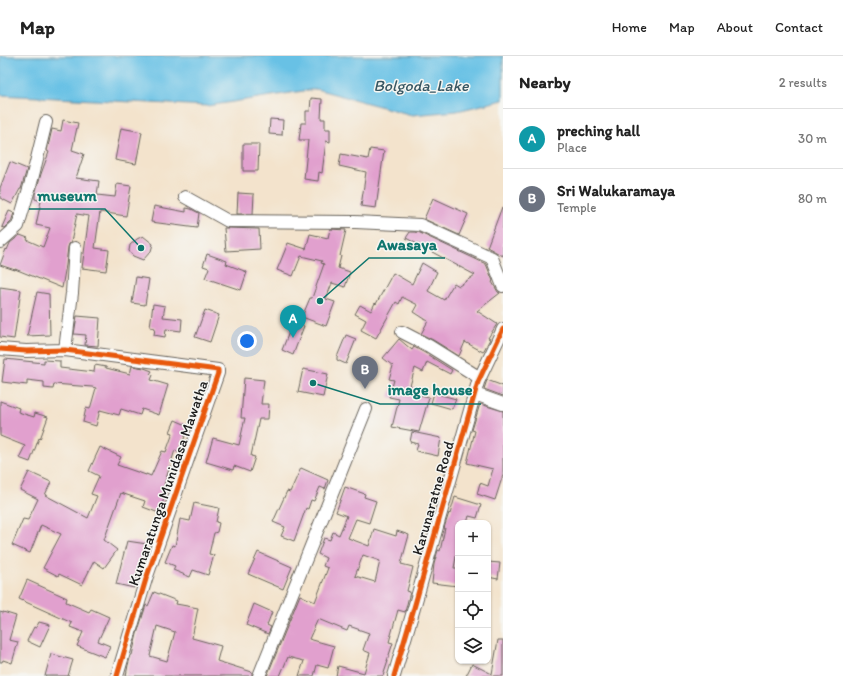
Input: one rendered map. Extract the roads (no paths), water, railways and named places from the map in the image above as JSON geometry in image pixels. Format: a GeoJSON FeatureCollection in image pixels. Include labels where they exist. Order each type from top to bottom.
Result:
{"type":"FeatureCollection","features":[{"type":"Feature","properties":{"kind":"street"},"geometry":{"type":"LineString","coordinates":[[0,242],[18,226],[32,179],[46,122]]}},
{"type":"Feature","properties":{"kind":"street"},"geometry":{"type":"LineString","coordinates":[[184,197],[228,221],[355,222],[420,225],[492,258],[503,286]]}},
{"type":"Feature","properties":{"kind":"street"},"geometry":{"type":"LineString","coordinates":[[65,350],[72,293],[75,248]]}},
{"type":"Feature","properties":{"kind":"street","name":"Karunaratne Road"},"geometry":{"type":"LineString","coordinates":[[394,676],[474,394],[478,382],[503,329]]}},
{"type":"Feature","properties":{"kind":"street"},"geometry":{"type":"LineString","coordinates":[[402,332],[480,378]]}},
{"type":"Feature","properties":{"kind":"street","name":"Kumaratunga Munidasa Mawatha"},"geometry":{"type":"LineString","coordinates":[[0,349],[26,351],[65,350],[218,370],[146,579],[117,676]]}},
{"type":"Feature","properties":{"kind":"street"},"geometry":{"type":"LineString","coordinates":[[474,394],[503,404]]}},
{"type":"Feature","properties":{"kind":"street"},"geometry":{"type":"LineString","coordinates":[[259,676],[366,409]]}},
{"type":"Feature","properties":{"kind":"water","name":"Bolgoda_Lake"},"geometry":{"type":"Polygon","coordinates":[[[0,56],[503,56],[503,100],[457,111],[412,115],[316,89],[207,106],[0,95],[0,56]]]}},
{"type":"Feature","properties":{"kind":"place","name":"museum"},"geometry":{"type":"Point","coordinates":[141,248]}},
{"type":"Feature","properties":{"kind":"place","name":"Awasaya"},"geometry":{"type":"Point","coordinates":[320,301]}},
{"type":"Feature","properties":{"kind":"place","name":"preching hall"},"geometry":{"type":"Point","coordinates":[293,338]}},
{"type":"Feature","properties":{"kind":"place","name":"image house"},"geometry":{"type":"Point","coordinates":[313,383]}},
{"type":"Feature","properties":{"kind":"place","name":"Sri Walukaramaya"},"geometry":{"type":"Point","coordinates":[365,389]}}]}
